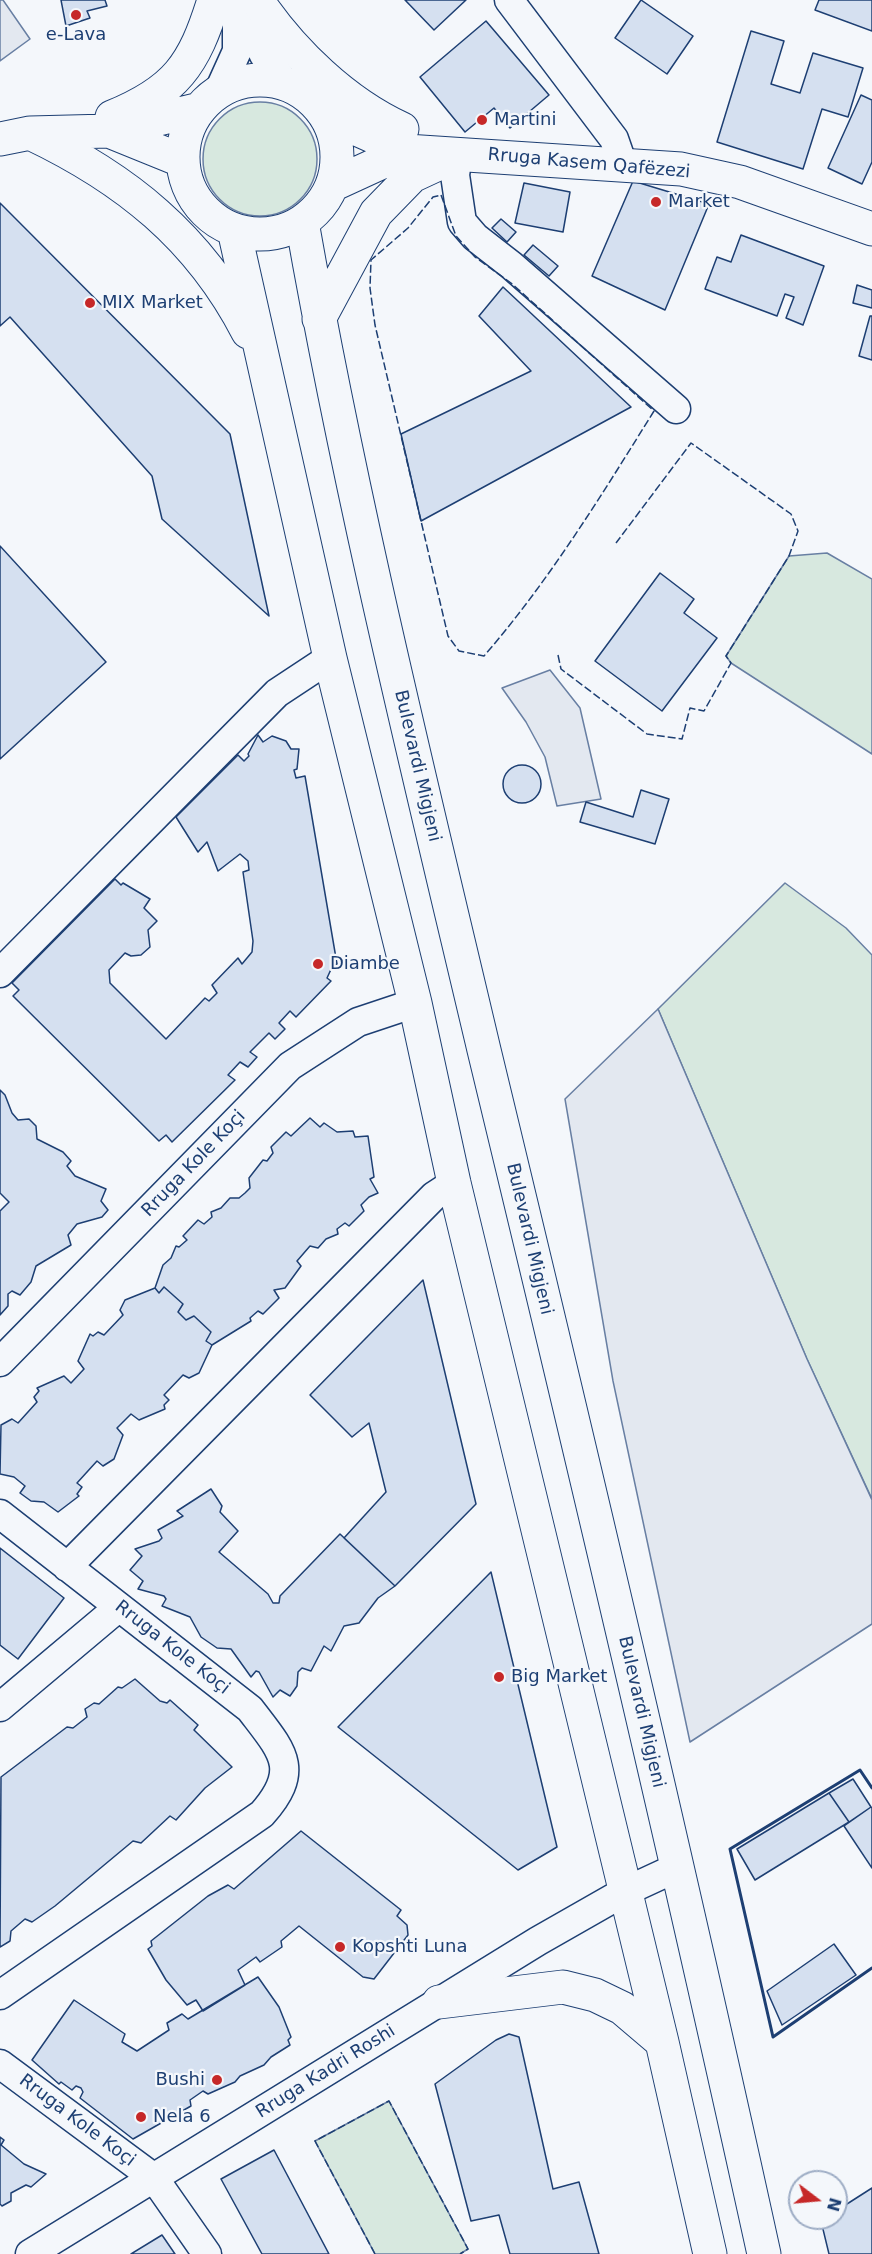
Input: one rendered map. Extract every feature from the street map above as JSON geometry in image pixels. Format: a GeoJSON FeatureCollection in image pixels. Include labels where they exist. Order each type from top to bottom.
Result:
{"type":"FeatureCollection","features":[{"type":"Feature","properties":{"kind":"main road"},"geometry":{"type":"LineString","coordinates":[[94,131],[141,105],[175,80],[201,40],[214,0]]}},
{"type":"Feature","properties":{"kind":"main road"},"geometry":{"type":"LineString","coordinates":[[257,0],[275,27],[314,66],[375,116],[458,154]]}},
{"type":"Feature","properties":{"kind":"main road"},"geometry":{"type":"LineString","coordinates":[[15,136],[94,131],[209,101],[240,83],[263,80],[287,85],[308,97],[325,115],[334,137],[337,161],[332,185],[320,206],[302,222],[280,232],[256,235],[234,230],[214,220],[198,204],[187,184],[183,161],[187,134],[209,101]]}},
{"type":"Feature","properties":{"kind":"main road","name":"Rruga Kasem Qafëzezi"},"geometry":{"type":"LineString","coordinates":[[325,115],[406,151],[681,169],[740,182],[872,228]]}},
{"type":"Feature","properties":{"kind":"main road"},"geometry":{"type":"LineString","coordinates":[[94,131],[183,161]]}},
{"type":"Feature","properties":{"kind":"main road"},"geometry":{"type":"LineString","coordinates":[[15,136],[75,155],[117,181],[156,212],[191,247],[221,287],[247,329],[267,375]]}},
{"type":"Feature","properties":{"kind":"main road","name":"Rruga Kasem Qafëzezi"},"geometry":{"type":"LineString","coordinates":[[332,185],[406,151]]}},
{"type":"Feature","properties":{"kind":"main road"},"geometry":{"type":"LineString","coordinates":[[319,319],[376,213],[412,176],[458,154]]}},
{"type":"Feature","properties":{"kind":"main road","name":"Bulevardi Migjeni"},"geometry":{"type":"LineString","coordinates":[[302,222],[319,319],[397,684],[678,1867],[725,2069],[764,2254]]}},
{"type":"Feature","properties":{"kind":"main road"},"geometry":{"type":"LineString","coordinates":[[234,230],[330,657],[415,1003],[454,1183],[662,2042],[710,2254]]}},
{"type":"Feature","properties":{"kind":"main road"},"geometry":{"type":"LineString","coordinates":[[439,2002],[564,1988],[595,1995],[622,2008],[662,2042]]}},
{"type":"Feature","properties":{"kind":"street"},"geometry":{"type":"LineString","coordinates":[[238,0],[264,55],[287,85]]}},
{"type":"Feature","properties":{"kind":"street"},"geometry":{"type":"LineString","coordinates":[[209,101],[237,51],[238,0]]}},
{"type":"Feature","properties":{"kind":"street"},"geometry":{"type":"LineString","coordinates":[[509,0],[614,139],[624,165]]}},
{"type":"Feature","properties":{"kind":"street"},"geometry":{"type":"LineString","coordinates":[[458,154],[455,175],[462,222],[475,237],[511,265],[676,409]]}},
{"type":"Feature","properties":{"kind":"street"},"geometry":{"type":"LineString","coordinates":[[0,973],[277,693],[330,657]]}},
{"type":"Feature","properties":{"kind":"street","name":"Rruga Kole Koçi"},"geometry":{"type":"LineString","coordinates":[[0,1362],[290,1066],[358,1022],[391,1013],[415,1003]]}},
{"type":"Feature","properties":{"kind":"street"},"geometry":{"type":"LineString","coordinates":[[67,1566],[434,1196],[454,1183]]}},
{"type":"Feature","properties":{"kind":"street","name":"Rruga Kole Koçi"},"geometry":{"type":"LineString","coordinates":[[0,1514],[250,1709],[279,1750],[284,1766],[284,1782],[279,1796],[262,1814],[0,1995]]}},
{"type":"Feature","properties":{"kind":"street"},"geometry":{"type":"LineString","coordinates":[[0,1707],[119,1607]]}},
{"type":"Feature","properties":{"kind":"street","name":"Rruga Kadri Roshi"},"geometry":{"type":"LineString","coordinates":[[30,2254],[439,2002],[624,1892],[678,1867]]}},
{"type":"Feature","properties":{"kind":"street","name":"Rruga Kole Koçi"},"geometry":{"type":"LineString","coordinates":[[0,2064],[154,2178],[207,2254]]}},
{"type":"Feature","properties":{"kind":"shaded area"},"geometry":{"type":"Polygon","coordinates":[[[0,0],[3,0],[30,39],[0,61],[0,0]]]}},
{"type":"Feature","properties":{"kind":"shaded area"},"geometry":{"type":"Polygon","coordinates":[[[260,102],[282,106],[300,119],[313,137],[317,159],[313,181],[300,199],[282,212],[260,216],[238,212],[220,199],[207,181],[203,159],[207,137],[220,119],[238,106],[260,102]]]}},
{"type":"Feature","properties":{"kind":"shaded area"},"geometry":{"type":"Polygon","coordinates":[[[827,553],[872,579],[872,754],[731,663],[726,656],[789,556],[827,553]]]}},
{"type":"Feature","properties":{"kind":"shaded area"},"geometry":{"type":"Polygon","coordinates":[[[550,670],[580,708],[601,799],[557,806],[545,757],[526,722],[502,688],[550,670]]]}},
{"type":"Feature","properties":{"kind":"shaded area"},"geometry":{"type":"Polygon","coordinates":[[[785,883],[846,928],[872,955],[872,1499],[807,1359],[658,1009],[785,883]]]}},
{"type":"Feature","properties":{"kind":"shaded area"},"geometry":{"type":"Polygon","coordinates":[[[658,1009],[807,1359],[872,1500],[872,1624],[690,1742],[613,1381],[565,1099],[658,1009]]]}},
{"type":"Feature","properties":{"kind":"shaded area"},"geometry":{"type":"Polygon","coordinates":[[[389,2101],[468,2249],[460,2254],[375,2254],[315,2141],[389,2101]]]}},
{"type":"Feature","properties":{"kind":"building","name":"e-Lava"},"geometry":{"type":"Polygon","coordinates":[[[61,0],[105,0],[107,6],[87,11],[90,18],[66,26],[61,0]]]}},
{"type":"Feature","properties":{"kind":"building"},"geometry":{"type":"Polygon","coordinates":[[[405,0],[466,0],[434,30],[405,0]]]}},
{"type":"Feature","properties":{"kind":"building"},"geometry":{"type":"Polygon","coordinates":[[[641,0],[693,36],[667,74],[615,38],[641,0]]]}},
{"type":"Feature","properties":{"kind":"building"},"geometry":{"type":"Polygon","coordinates":[[[819,0],[872,0],[872,31],[815,10],[819,0]]]}},
{"type":"Feature","properties":{"kind":"building"},"geometry":{"type":"Polygon","coordinates":[[[486,21],[549,95],[510,128],[494,108],[465,132],[420,77],[486,21]]]}},
{"type":"Feature","properties":{"kind":"building"},"geometry":{"type":"Polygon","coordinates":[[[751,31],[784,41],[771,84],[800,93],[813,53],[863,68],[848,117],[822,109],[803,169],[717,142],[751,31]]]}},
{"type":"Feature","properties":{"kind":"building"},"geometry":{"type":"Polygon","coordinates":[[[861,95],[872,100],[872,162],[862,184],[828,168],[861,95]]]}},
{"type":"Feature","properties":{"kind":"building"},"geometry":{"type":"Polygon","coordinates":[[[633,181],[709,204],[665,310],[592,276],[633,181]]]}},
{"type":"Feature","properties":{"kind":"building"},"geometry":{"type":"Polygon","coordinates":[[[524,183],[570,192],[563,232],[515,223],[524,183]]]}},
{"type":"Feature","properties":{"kind":"building"},"geometry":{"type":"Polygon","coordinates":[[[0,203],[230,434],[269,616],[162,519],[152,476],[10,317],[0,326],[0,203]]]}},
{"type":"Feature","properties":{"kind":"building"},"geometry":{"type":"Polygon","coordinates":[[[501,219],[516,232],[507,242],[492,228],[501,219]]]}},
{"type":"Feature","properties":{"kind":"building"},"geometry":{"type":"Polygon","coordinates":[[[741,235],[824,266],[803,325],[786,318],[794,297],[785,294],[777,316],[705,289],[717,257],[731,262],[741,235]]]}},
{"type":"Feature","properties":{"kind":"building"},"geometry":{"type":"Polygon","coordinates":[[[533,245],[558,266],[549,276],[524,255],[533,245]]]}},
{"type":"Feature","properties":{"kind":"building"},"geometry":{"type":"Polygon","coordinates":[[[857,285],[872,290],[872,308],[853,303],[857,285]]]}},
{"type":"Feature","properties":{"kind":"building"},"geometry":{"type":"Polygon","coordinates":[[[503,287],[631,407],[421,521],[401,434],[531,371],[479,316],[503,287]]]}},
{"type":"Feature","properties":{"kind":"building"},"geometry":{"type":"Polygon","coordinates":[[[870,316],[872,316],[872,360],[859,356],[870,316]]]}},
{"type":"Feature","properties":{"kind":"building"},"geometry":{"type":"Polygon","coordinates":[[[0,546],[106,662],[0,759],[0,546]]]}},
{"type":"Feature","properties":{"kind":"building"},"geometry":{"type":"Polygon","coordinates":[[[660,573],[694,599],[684,613],[717,638],[662,711],[595,661],[660,573]]]}},
{"type":"Feature","properties":{"kind":"building"},"geometry":{"type":"Polygon","coordinates":[[[258,735],[263,742],[272,736],[286,741],[291,749],[299,749],[297,769],[294,770],[296,778],[305,776],[337,964],[333,965],[327,978],[331,981],[296,1017],[290,1011],[279,1023],[285,1029],[275,1039],[269,1033],[250,1052],[257,1057],[248,1067],[240,1062],[228,1075],[235,1080],[172,1142],[166,1135],[159,1141],[13,996],[19,990],[12,983],[115,879],[121,885],[123,883],[150,899],[144,908],[157,921],[148,930],[150,947],[141,955],[131,956],[125,953],[109,970],[110,983],[166,1039],[205,998],[209,1001],[217,993],[212,985],[238,958],[242,964],[252,952],[253,941],[243,872],[249,870],[248,861],[240,854],[218,871],[207,842],[198,852],[176,817],[238,755],[244,761],[249,756],[258,735]]]}},
{"type":"Feature","properties":{"kind":"building"},"geometry":{"type":"Polygon","coordinates":[[[522,765],[536,770],[541,784],[536,798],[522,803],[508,798],[503,784],[508,770],[522,765]]]}},
{"type":"Feature","properties":{"kind":"building"},"geometry":{"type":"Polygon","coordinates":[[[641,790],[669,799],[655,844],[580,822],[586,802],[633,817],[641,790]]]}},
{"type":"Feature","properties":{"kind":"building"},"geometry":{"type":"Polygon","coordinates":[[[0,1090],[18,1120],[29,1119],[36,1126],[37,1139],[63,1152],[71,1161],[67,1166],[75,1176],[106,1189],[101,1201],[108,1210],[102,1217],[77,1224],[68,1235],[71,1245],[36,1266],[31,1282],[20,1295],[12,1291],[8,1294],[8,1306],[0,1315],[0,1211],[9,1202],[0,1193],[0,1090]]]}},
{"type":"Feature","properties":{"kind":"building"},"geometry":{"type":"Polygon","coordinates":[[[310,1118],[320,1127],[324,1123],[337,1132],[353,1131],[355,1137],[368,1136],[374,1177],[370,1179],[378,1193],[369,1197],[361,1205],[364,1211],[349,1226],[345,1223],[337,1229],[338,1234],[326,1239],[318,1248],[310,1246],[297,1261],[301,1266],[285,1288],[274,1290],[279,1298],[263,1314],[258,1311],[250,1318],[251,1321],[212,1345],[206,1341],[211,1332],[194,1316],[186,1320],[178,1312],[183,1304],[164,1287],[159,1293],[155,1288],[163,1265],[171,1258],[176,1246],[179,1247],[187,1240],[183,1236],[198,1220],[204,1224],[212,1217],[211,1212],[221,1208],[230,1198],[239,1198],[250,1188],[249,1178],[263,1160],[267,1161],[273,1153],[271,1147],[286,1132],[291,1136],[310,1118]]]}},
{"type":"Feature","properties":{"kind":"building"},"geometry":{"type":"Polygon","coordinates":[[[423,1280],[476,1504],[395,1586],[344,1538],[386,1492],[369,1423],[352,1437],[310,1395],[423,1280]]]}},
{"type":"Feature","properties":{"kind":"building"},"geometry":{"type":"Polygon","coordinates":[[[164,1287],[183,1304],[178,1312],[186,1320],[194,1316],[211,1332],[206,1341],[212,1345],[199,1373],[189,1378],[183,1375],[164,1395],[169,1400],[164,1405],[165,1409],[139,1420],[131,1414],[117,1428],[123,1435],[114,1459],[103,1466],[97,1461],[77,1483],[82,1487],[77,1494],[79,1496],[58,1512],[44,1502],[31,1501],[20,1493],[25,1486],[14,1477],[0,1474],[1,1425],[12,1419],[18,1423],[37,1402],[34,1397],[39,1391],[37,1388],[64,1376],[71,1383],[84,1369],[78,1361],[90,1334],[93,1336],[98,1332],[104,1335],[123,1315],[120,1310],[125,1300],[155,1288],[159,1293],[164,1287]]]}},
{"type":"Feature","properties":{"kind":"building"},"geometry":{"type":"Polygon","coordinates":[[[211,1489],[222,1506],[220,1512],[238,1531],[219,1552],[268,1594],[273,1603],[279,1603],[280,1596],[340,1534],[395,1586],[378,1598],[359,1623],[344,1626],[331,1651],[324,1646],[311,1671],[302,1668],[298,1672],[297,1686],[290,1696],[280,1690],[273,1697],[259,1672],[256,1671],[251,1677],[231,1649],[217,1648],[201,1637],[190,1617],[162,1606],[166,1599],[164,1596],[138,1589],[143,1581],[130,1570],[142,1556],[135,1549],[159,1541],[162,1538],[158,1530],[183,1516],[177,1511],[211,1489]]]}},
{"type":"Feature","properties":{"kind":"building"},"geometry":{"type":"Polygon","coordinates":[[[0,1548],[64,1598],[18,1659],[0,1645],[0,1548]]]}},
{"type":"Feature","properties":{"kind":"building"},"geometry":{"type":"Polygon","coordinates":[[[491,1572],[557,1847],[518,1870],[338,1727],[491,1572]]]}},
{"type":"Feature","properties":{"kind":"building"},"geometry":{"type":"Polygon","coordinates":[[[135,1679],[160,1701],[167,1703],[170,1700],[198,1725],[194,1730],[232,1767],[205,1788],[176,1820],[170,1816],[141,1843],[133,1841],[55,1906],[32,1922],[25,1919],[11,1931],[10,1941],[0,1947],[1,1777],[67,1727],[73,1728],[87,1717],[85,1709],[94,1703],[99,1704],[118,1687],[122,1688],[135,1679]]]}},
{"type":"Feature","properties":{"kind":"building"},"geometry":{"type":"Polygon","coordinates":[[[853,1779],[871,1807],[849,1822],[829,1793],[853,1779]]]}},
{"type":"Feature","properties":{"kind":"building"},"geometry":{"type":"Polygon","coordinates":[[[829,1793],[849,1822],[755,1880],[737,1849],[829,1793]]]}},
{"type":"Feature","properties":{"kind":"building"},"geometry":{"type":"Polygon","coordinates":[[[872,1808],[872,1868],[844,1826],[872,1808]]]}},
{"type":"Feature","properties":{"kind":"building"},"geometry":{"type":"Polygon","coordinates":[[[301,1831],[401,1910],[397,1916],[407,1925],[408,1935],[374,1979],[363,1977],[299,1926],[281,1941],[282,1947],[260,1962],[256,1957],[238,1970],[245,1985],[203,2011],[196,2000],[187,2005],[166,1980],[148,1949],[152,1946],[151,1941],[208,1896],[228,1885],[234,1889],[301,1831]]]}},
{"type":"Feature","properties":{"kind":"building"},"geometry":{"type":"Polygon","coordinates":[[[834,1944],[856,1975],[782,2025],[767,1991],[834,1944]]]}},
{"type":"Feature","properties":{"kind":"building"},"geometry":{"type":"Polygon","coordinates":[[[258,1977],[279,2007],[291,2037],[288,2040],[290,2045],[271,2057],[264,2065],[240,2076],[235,2082],[208,2094],[203,2091],[190,2100],[191,2106],[133,2139],[80,2098],[83,2092],[81,2088],[76,2086],[72,2090],[61,2082],[59,2084],[32,2060],[74,2000],[125,2034],[122,2042],[137,2051],[169,2030],[167,2023],[182,2014],[188,2019],[258,1977]]]}},
{"type":"Feature","properties":{"kind":"building"},"geometry":{"type":"Polygon","coordinates":[[[509,2034],[519,2037],[553,2189],[579,2182],[599,2254],[510,2254],[499,2215],[471,2221],[435,2084],[496,2040],[509,2034]]]}},
{"type":"Feature","properties":{"kind":"building"},"geometry":{"type":"Polygon","coordinates":[[[0,2137],[4,2140],[1,2145],[24,2164],[46,2174],[31,2187],[26,2185],[11,2193],[11,2201],[2,2206],[0,2204],[0,2137]]]}},
{"type":"Feature","properties":{"kind":"building"},"geometry":{"type":"Polygon","coordinates":[[[274,2150],[329,2254],[262,2254],[221,2179],[274,2150]]]}},
{"type":"Feature","properties":{"kind":"building"},"geometry":{"type":"Polygon","coordinates":[[[872,2188],[872,2254],[829,2254],[823,2230],[848,2230],[848,2203],[872,2188]]]}},
{"type":"Feature","properties":{"kind":"building"},"geometry":{"type":"Polygon","coordinates":[[[162,2235],[175,2254],[131,2254],[162,2235]]]}},
{"type":"Feature","properties":{"kind":"fence"},"geometry":{"type":"LineString","coordinates":[[441,195],[456,236],[475,257],[511,283],[654,411],[552,568],[484,656],[459,651],[448,636],[375,325],[370,288],[371,260],[408,228],[433,197],[441,195]]}},
{"type":"Feature","properties":{"kind":"fence"},"geometry":{"type":"LineString","coordinates":[[558,655],[561,669],[647,734],[682,739],[690,708],[704,711],[731,663],[726,656],[789,556],[798,531],[791,514],[691,443],[616,543]]}},
{"type":"Feature","properties":{"kind":"fence"},"geometry":{"type":"LineString","coordinates":[[375,2254],[315,2141],[389,2101],[468,2249],[460,2254]]}},
{"type":"Feature","properties":{"kind":"wall"},"geometry":{"type":"LineString","coordinates":[[872,1788],[860,1770],[730,1849],[773,2037],[872,1968]]}},
{"type":"Feature","properties":{"kind":"place","name":"e-Lava"},"geometry":{"type":"Point","coordinates":[76,15]}},
{"type":"Feature","properties":{"kind":"place","name":"Martini"},"geometry":{"type":"Point","coordinates":[482,120]}},
{"type":"Feature","properties":{"kind":"place","name":"Market"},"geometry":{"type":"Point","coordinates":[656,202]}},
{"type":"Feature","properties":{"kind":"place","name":"MIX Market"},"geometry":{"type":"Point","coordinates":[90,303]}},
{"type":"Feature","properties":{"kind":"place","name":"Diambe"},"geometry":{"type":"Point","coordinates":[318,964]}},
{"type":"Feature","properties":{"kind":"place","name":"Big Market"},"geometry":{"type":"Point","coordinates":[499,1677]}},
{"type":"Feature","properties":{"kind":"place","name":"Kopshti Luna"},"geometry":{"type":"Point","coordinates":[340,1947]}},
{"type":"Feature","properties":{"kind":"place","name":"Bushi"},"geometry":{"type":"Point","coordinates":[217,2080]}},
{"type":"Feature","properties":{"kind":"place","name":"Nela 6"},"geometry":{"type":"Point","coordinates":[141,2117]}}]}
